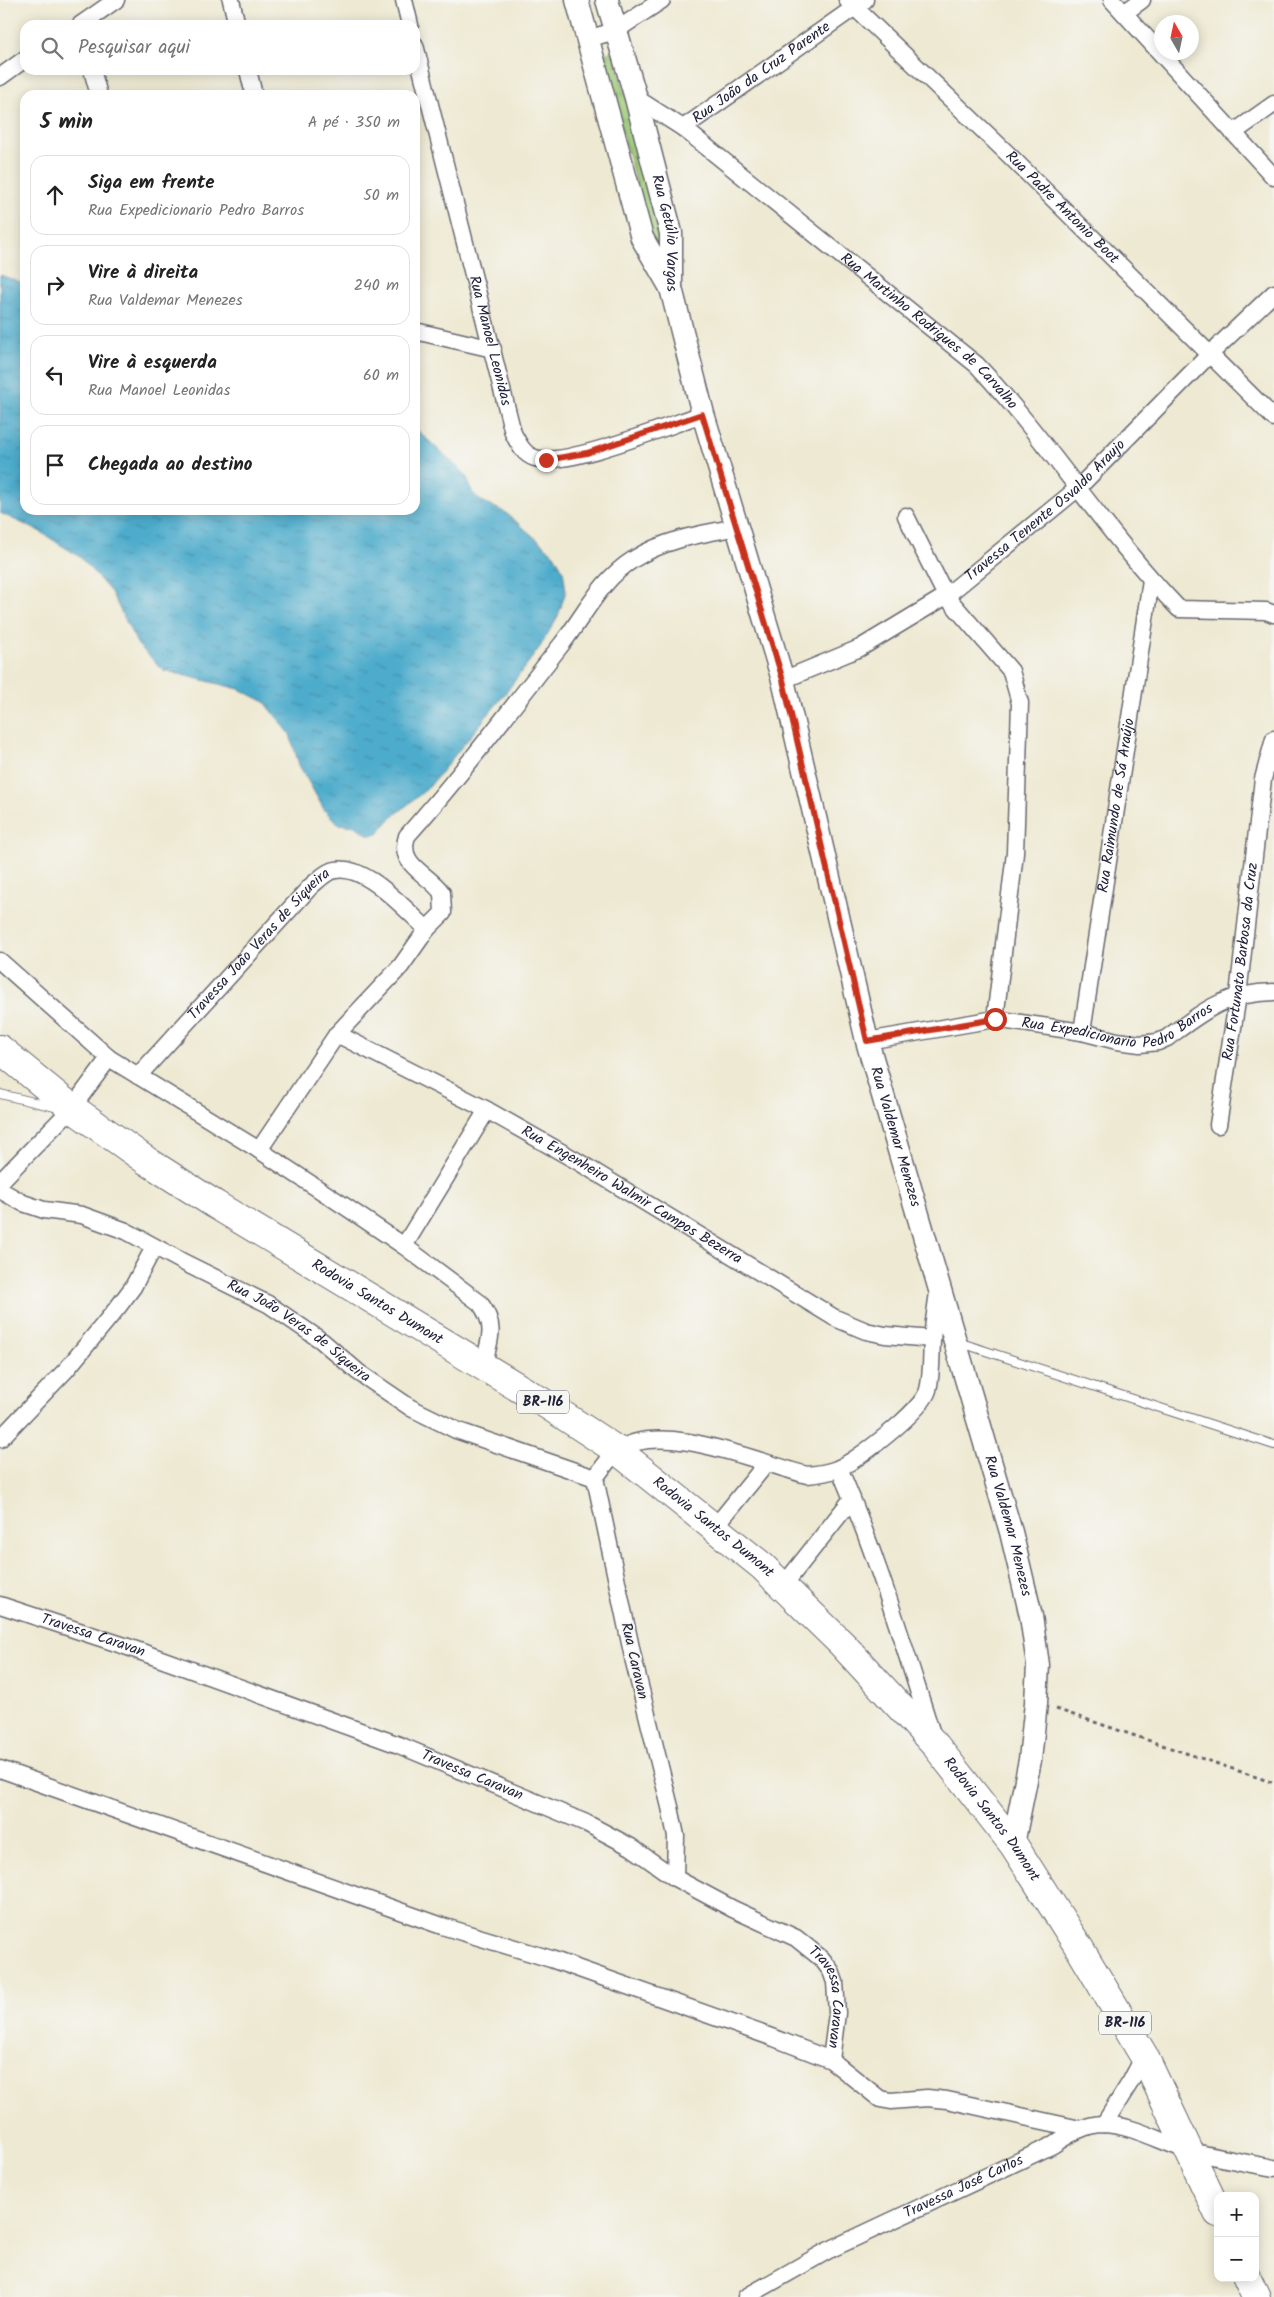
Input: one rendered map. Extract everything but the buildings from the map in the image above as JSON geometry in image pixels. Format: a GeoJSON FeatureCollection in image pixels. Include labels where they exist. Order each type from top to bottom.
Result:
{"type":"FeatureCollection","features":[{"type":"Feature","properties":{"kind":"highway","name":"Rodovia Santos Dumont"},"geometry":{"type":"LineString","coordinates":[[0,1049],[72,1108],[147,1161],[216,1205],[483,1366],[618,1451],[715,1528],[783,1586],[842,1644],[936,1746],[1013,1844],[1080,1949],[1144,2056],[1214,2204]]}},
{"type":"Feature","properties":{"kind":"highway"},"geometry":{"type":"LineString","coordinates":[[1249,2282],[1256,2297]]}},
{"type":"Feature","properties":{"kind":"main road","name":"Rua Getúlio Vargas"},"geometry":{"type":"LineString","coordinates":[[577,0],[642,238],[671,288]]}},
{"type":"Feature","properties":{"kind":"main road","name":"Rua Getúlio Vargas"},"geometry":{"type":"LineString","coordinates":[[607,0],[636,98],[671,233],[671,288]]}},
{"type":"Feature","properties":{"kind":"main road","name":"Rua Valdemar Menezes"},"geometry":{"type":"LineString","coordinates":[[671,288],[702,414],[738,527],[783,680],[867,1041],[1011,1532],[1031,1616],[1038,1665],[1036,1703],[1030,1760],[1013,1844]]}},
{"type":"Feature","properties":{"kind":"street"},"geometry":{"type":"LineString","coordinates":[[87,20],[116,0]]}},
{"type":"Feature","properties":{"kind":"street"},"geometry":{"type":"LineString","coordinates":[[231,0],[236,20]]}},
{"type":"Feature","properties":{"kind":"street"},"geometry":{"type":"LineString","coordinates":[[404,0],[409,20]]}},
{"type":"Feature","properties":{"kind":"street"},"geometry":{"type":"LineString","coordinates":[[587,39],[615,31],[662,0]]}},
{"type":"Feature","properties":{"kind":"street"},"geometry":{"type":"LineString","coordinates":[[1112,0],[1274,177]]}},
{"type":"Feature","properties":{"kind":"street"},"geometry":{"type":"LineString","coordinates":[[1124,13],[1142,0]]}},
{"type":"Feature","properties":{"kind":"street","name":"Rua João da Cruz Parente"},"geometry":{"type":"LineString","coordinates":[[683,128],[855,3]]}},
{"type":"Feature","properties":{"kind":"street","name":"Rua Padre Antonio Boot"},"geometry":{"type":"LineString","coordinates":[[855,3],[1274,418]]}},
{"type":"Feature","properties":{"kind":"street"},"geometry":{"type":"LineString","coordinates":[[0,77],[20,63]]}},
{"type":"Feature","properties":{"kind":"street","name":"Rua Manoel Leonidas"},"geometry":{"type":"LineString","coordinates":[[420,64],[513,433],[525,452],[534,458],[546,460],[587,453],[702,414]]}},
{"type":"Feature","properties":{"kind":"street"},"geometry":{"type":"LineString","coordinates":[[93,75],[98,90]]}},
{"type":"Feature","properties":{"kind":"street"},"geometry":{"type":"LineString","coordinates":[[249,75],[253,90]]}},
{"type":"Feature","properties":{"kind":"street","name":"Rua Martinho Rodrigues de Carvalho"},"geometry":{"type":"LineString","coordinates":[[636,98],[683,128],[977,365],[1004,393],[1077,489],[1151,580],[1179,609],[1266,611],[1274,614]]}},
{"type":"Feature","properties":{"kind":"street"},"geometry":{"type":"LineString","coordinates":[[1233,133],[1274,104]]}},
{"type":"Feature","properties":{"kind":"street","name":"Travessa Tenente Osvaldo Araujo"},"geometry":{"type":"LineString","coordinates":[[783,680],[860,648],[946,596],[1077,489],[1210,354],[1274,293]]}},
{"type":"Feature","properties":{"kind":"street"},"geometry":{"type":"LineString","coordinates":[[420,333],[493,349]]}},
{"type":"Feature","properties":{"kind":"street"},"geometry":{"type":"LineString","coordinates":[[906,516],[946,596],[1010,671],[1020,703],[1015,853],[995,1019]]}},
{"type":"Feature","properties":{"kind":"street"},"geometry":{"type":"LineString","coordinates":[[258,1150],[337,1034],[401,966],[427,929],[443,913],[442,893],[405,856],[407,836],[479,750],[568,636],[593,597],[616,572],[633,559],[655,547],[675,540],[738,527]]}},
{"type":"Feature","properties":{"kind":"street","name":"Rua Raimundo de Sá Araújo"},"geometry":{"type":"LineString","coordinates":[[1082,1032],[1151,580]]}},
{"type":"Feature","properties":{"kind":"street","name":"Rua Fortunato Barbosa da Cruz"},"geometry":{"type":"LineString","coordinates":[[1218,1125],[1238,995],[1263,779],[1274,739]]}},
{"type":"Feature","properties":{"kind":"street","name":"Travessa João Veras de Siqueira"},"geometry":{"type":"LineString","coordinates":[[138,1076],[310,886],[329,872],[345,869],[361,874],[394,898],[427,929]]}},
{"type":"Feature","properties":{"kind":"street"},"geometry":{"type":"LineString","coordinates":[[0,961],[109,1058],[258,1150],[404,1246],[480,1303],[488,1314],[492,1332],[483,1366]]}},
{"type":"Feature","properties":{"kind":"street","name":"Rua Expedicionario Pedro Barros"},"geometry":{"type":"LineString","coordinates":[[867,1041],[995,1019],[1082,1032],[1117,1041],[1140,1044],[1158,1042],[1218,1004],[1238,995],[1251,992],[1274,992]]}},
{"type":"Feature","properties":{"kind":"street","name":"Rua Engenheiro Walmir Campos Bezerra"},"geometry":{"type":"LineString","coordinates":[[337,1034],[487,1110],[644,1201],[755,1271],[835,1318],[866,1331],[932,1340]]}},
{"type":"Feature","properties":{"kind":"street"},"geometry":{"type":"LineString","coordinates":[[0,1182],[72,1108],[109,1058]]}},
{"type":"Feature","properties":{"kind":"street"},"geometry":{"type":"LineString","coordinates":[[404,1246],[487,1110]]}},
{"type":"Feature","properties":{"kind":"street","name":"Rua João Veras de Siqueira"},"geometry":{"type":"LineString","coordinates":[[0,1190],[28,1205],[82,1215],[104,1222],[282,1313],[322,1341],[358,1372],[411,1408],[456,1430],[595,1478]]}},
{"type":"Feature","properties":{"kind":"street"},"geometry":{"type":"LineString","coordinates":[[0,1439],[66,1370],[118,1306],[133,1287],[154,1247]]}},
{"type":"Feature","properties":{"kind":"street"},"geometry":{"type":"LineString","coordinates":[[595,1478],[618,1451],[633,1444],[669,1439],[708,1446],[807,1475],[822,1474],[839,1468],[876,1443],[924,1401],[930,1379],[932,1340],[939,1289]]}},
{"type":"Feature","properties":{"kind":"street"},"geometry":{"type":"LineString","coordinates":[[715,1528],[766,1464]]}},
{"type":"Feature","properties":{"kind":"street"},"geometry":{"type":"LineString","coordinates":[[839,1468],[899,1629],[936,1746]]}},
{"type":"Feature","properties":{"kind":"street","name":"Rua Caravan"},"geometry":{"type":"LineString","coordinates":[[595,1478],[634,1662],[676,1836],[675,1878]]}},
{"type":"Feature","properties":{"kind":"street"},"geometry":{"type":"LineString","coordinates":[[783,1586],[852,1499]]}},
{"type":"Feature","properties":{"kind":"street","name":"Travessa Caravan"},"geometry":{"type":"LineString","coordinates":[[0,1605],[161,1658],[399,1745],[586,1823],[631,1847],[675,1878],[733,1909],[796,1938],[822,1959],[831,1971],[835,1982],[837,2013],[830,2060]]}},
{"type":"Feature","properties":{"kind":"street"},"geometry":{"type":"LineString","coordinates":[[0,1769],[442,1926],[551,1959],[830,2060],[880,2099],[891,2101],[927,2098],[947,2100],[1080,2129]]}},
{"type":"Feature","properties":{"kind":"street"},"geometry":{"type":"LineString","coordinates":[[1104,2124],[1144,2056]]}},
{"type":"Feature","properties":{"kind":"street","name":"Travessa José Carlos"},"geometry":{"type":"LineString","coordinates":[[746,2297],[827,2251],[1051,2146],[1080,2129],[1104,2124],[1133,2130],[1190,2151],[1274,2168]]}},
{"type":"Feature","properties":{"kind":"lane"},"geometry":{"type":"LineString","coordinates":[[0,1094],[50,1106],[72,1108]]}},
{"type":"Feature","properties":{"kind":"lane"},"geometry":{"type":"LineString","coordinates":[[954,1341],[1274,1444]]}},
{"type":"Feature","properties":{"kind":"path"},"geometry":{"type":"LineString","coordinates":[[1036,1703],[1274,1783]]}},
{"type":"Feature","properties":{"kind":"green space"},"geometry":{"type":"Polygon","coordinates":[[[613,51],[667,237],[658,243],[652,243],[602,55],[613,51]]]}},
{"type":"Feature","properties":{"kind":"water"},"geometry":{"type":"Polygon","coordinates":[[[0,275],[20,283],[20,515],[420,515],[420,433],[466,475],[472,492],[480,500],[506,513],[554,554],[563,570],[566,591],[558,616],[540,647],[504,695],[429,787],[388,821],[378,834],[369,835],[355,826],[339,824],[325,811],[299,765],[290,734],[265,702],[239,689],[163,670],[138,645],[111,592],[80,557],[39,531],[0,513],[0,275]]]}},
{"type":"Feature","properties":{"kind":"route"},"geometry":{"type":"LineString","coordinates":[[546,460],[587,453],[702,414],[738,527],[783,680],[867,1041],[995,1019]]}}]}
